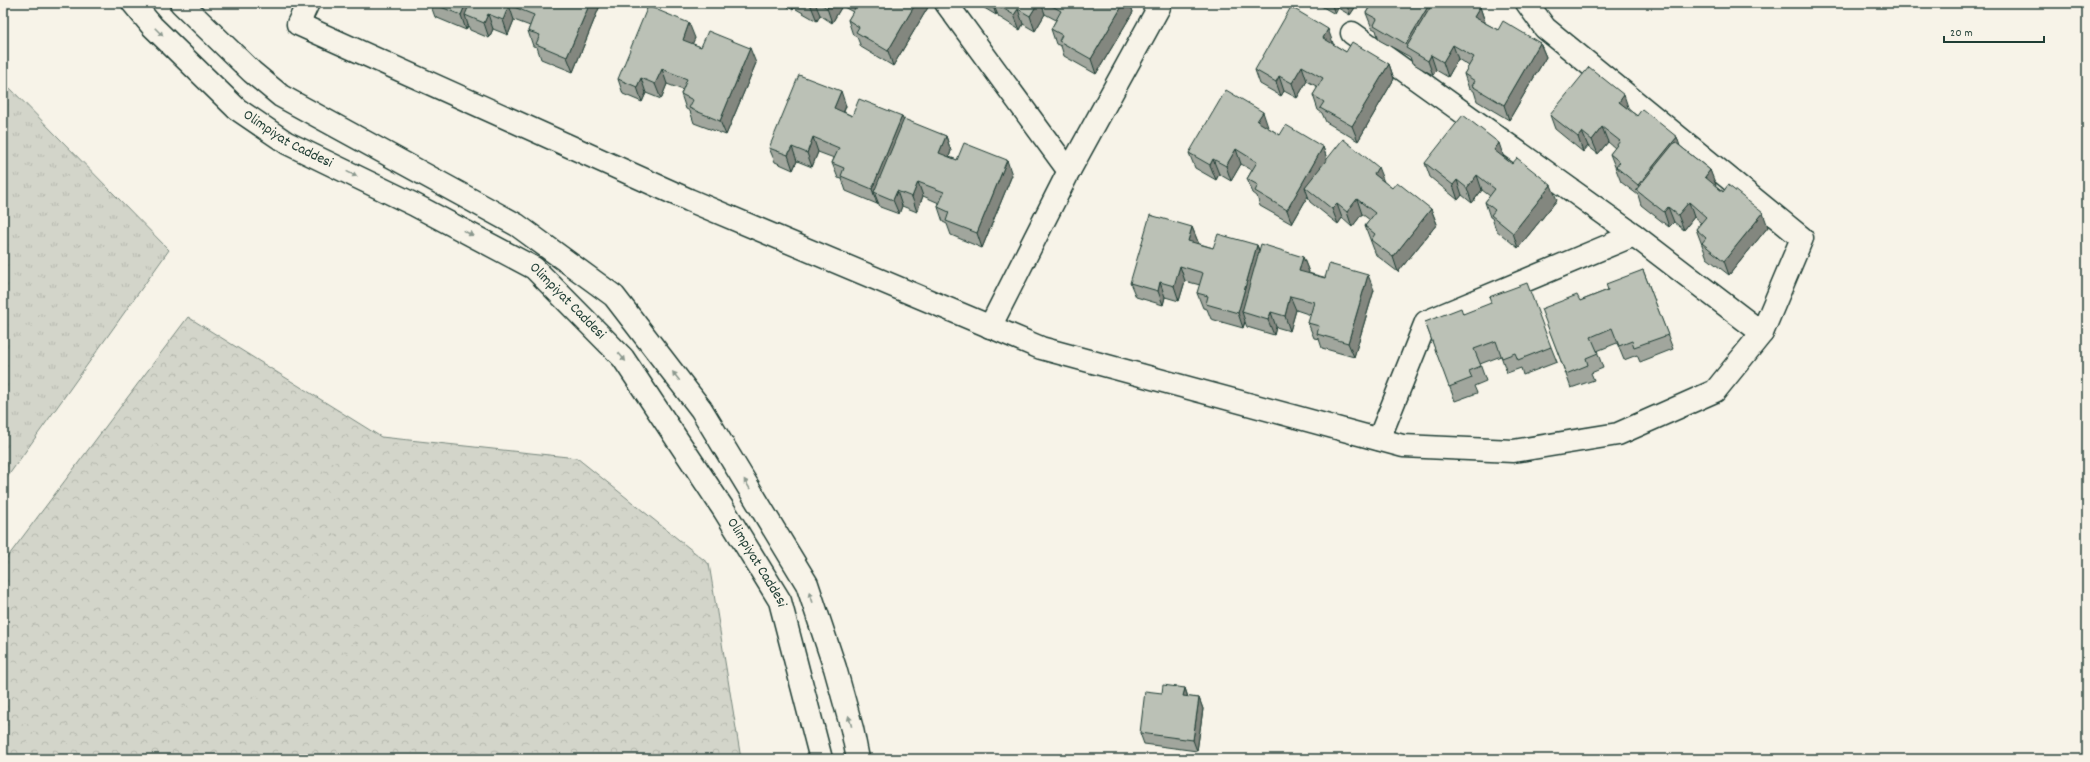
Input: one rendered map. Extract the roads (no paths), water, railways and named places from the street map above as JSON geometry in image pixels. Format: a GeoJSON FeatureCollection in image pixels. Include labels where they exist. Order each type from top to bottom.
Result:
{"type":"FeatureCollection","features":[{"type":"Feature","properties":{"kind":"street","name":"Olimpiyat Caddesi"},"geometry":{"type":"LineString","coordinates":[[133,3],[152,26],[236,109],[287,143],[413,204],[534,268],[623,358],[724,510],[780,601],[821,759]]}},
{"type":"Feature","properties":{"kind":"street","name":"Olimpiyat Caddesi"},"geometry":{"type":"LineString","coordinates":[[181,3],[252,72],[281,96],[517,226],[614,296],[702,410],[807,584],[835,668],[852,729],[858,759]]}},
{"type":"Feature","properties":{"kind":"street"},"geometry":{"type":"LineString","coordinates":[[308,3],[298,24],[688,200],[1041,348],[1403,446],[1513,450],[1618,434],[1714,391],[1762,333],[1802,238],[1545,28],[1527,3]]}},
{"type":"Feature","properties":{"kind":"street"},"geometry":{"type":"LineString","coordinates":[[946,3],[1069,171]]}},
{"type":"Feature","properties":{"kind":"street"},"geometry":{"type":"LineString","coordinates":[[990,327],[1069,171],[1159,7],[1153,3]]}},
{"type":"Feature","properties":{"kind":"street"},"geometry":{"type":"LineString","coordinates":[[1352,33],[1634,235],[1762,333]]}},
{"type":"Feature","properties":{"kind":"street"},"geometry":{"type":"LineString","coordinates":[[1379,439],[1426,322],[1634,235]]}}]}
